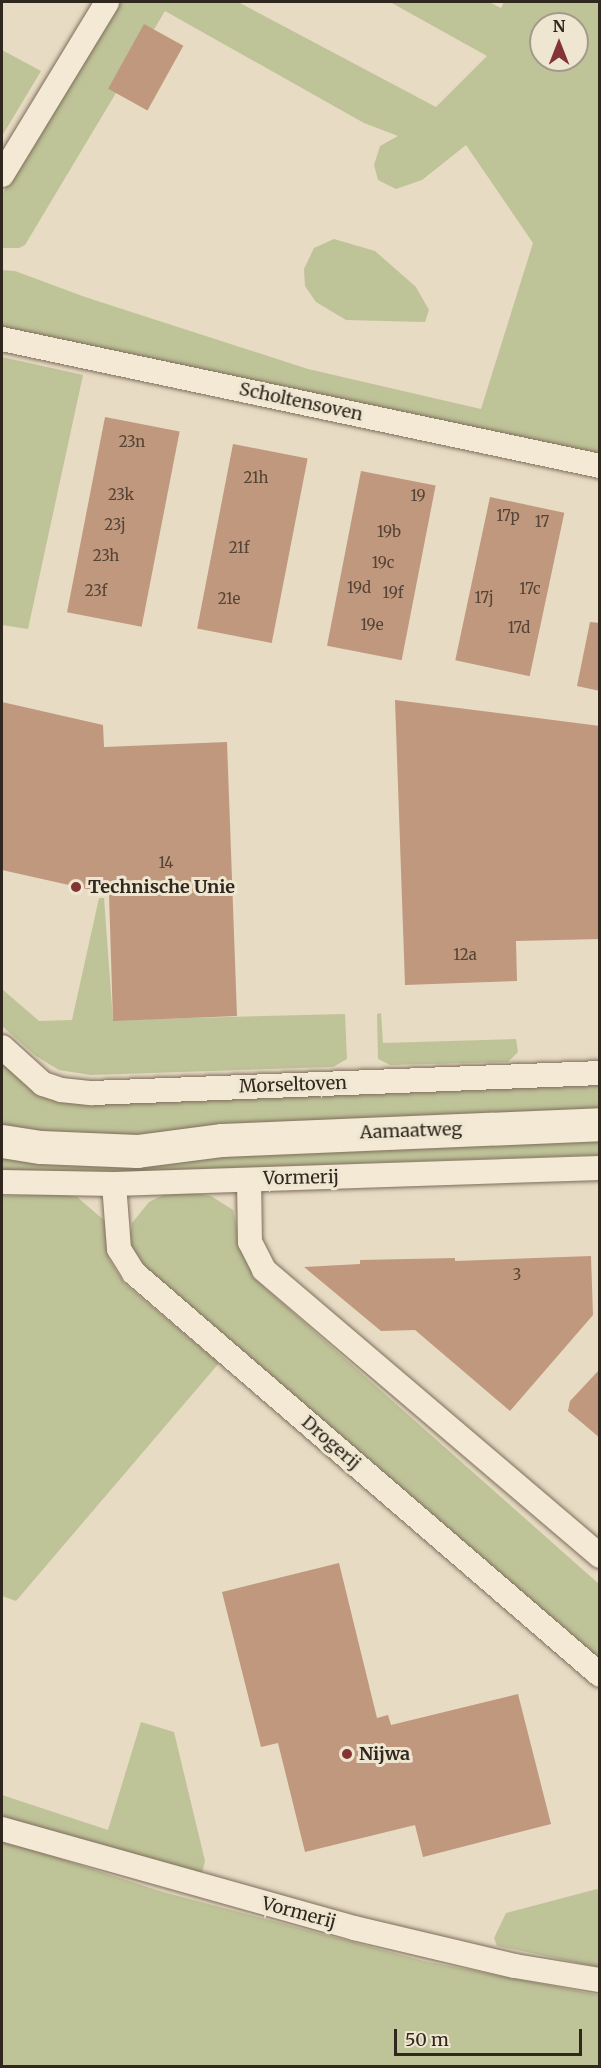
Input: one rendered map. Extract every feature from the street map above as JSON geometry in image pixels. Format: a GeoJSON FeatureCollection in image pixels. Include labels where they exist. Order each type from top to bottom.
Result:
{"type":"FeatureCollection","features":[{"type":"Feature","properties":{"kind":"main road","name":"Aamaatweg"},"geometry":{"type":"LineString","coordinates":[[2,1118],[53,1128],[222,1140]]}},
{"type":"Feature","properties":{"kind":"main road","name":"Aamaatweg"},"geometry":{"type":"LineString","coordinates":[[2,1141],[41,1147],[137,1151],[222,1140],[600,1124]]}},
{"type":"Feature","properties":{"kind":"street"},"geometry":{"type":"LineString","coordinates":[[2,175],[107,2]]}},
{"type":"Feature","properties":{"kind":"street","name":"Scholtensoven"},"geometry":{"type":"LineString","coordinates":[[2,339],[600,466]]}},
{"type":"Feature","properties":{"kind":"street","name":"Morseltoven"},"geometry":{"type":"LineString","coordinates":[[2,1047],[43,1084],[61,1090],[92,1093],[600,1073]]}},
{"type":"Feature","properties":{"kind":"street","name":"Vormerij"},"geometry":{"type":"LineString","coordinates":[[2,1182],[114,1184],[600,1167]]}},
{"type":"Feature","properties":{"kind":"street"},"geometry":{"type":"LineString","coordinates":[[249,1180],[250,1242],[264,1270],[600,1556]]}},
{"type":"Feature","properties":{"kind":"street","name":"Drogerij"},"geometry":{"type":"LineString","coordinates":[[114,1184],[119,1249],[134,1273],[600,1675]]}},
{"type":"Feature","properties":{"kind":"street","name":"Vormerij"},"geometry":{"type":"LineString","coordinates":[[2,1829],[354,1928],[515,1966],[600,1980]]}},
{"type":"Feature","properties":{"kind":"green space"},"geometry":{"type":"Polygon","coordinates":[[[120,2],[238,2],[436,107],[487,56],[390,2],[489,2],[501,8],[504,2],[599,2],[599,454],[2,329],[2,270],[15,271],[85,297],[308,369],[481,409],[533,243],[466,145],[422,180],[396,189],[378,180],[374,165],[380,146],[398,136],[364,123],[165,11],[25,245],[19,248],[2,248],[2,194],[120,2]]]}},
{"type":"Feature","properties":{"kind":"green space"},"geometry":{"type":"Polygon","coordinates":[[[2,50],[41,71],[2,136],[2,50]]]}},
{"type":"Feature","properties":{"kind":"green space"},"geometry":{"type":"Polygon","coordinates":[[[334,239],[375,251],[416,287],[429,310],[425,322],[346,320],[316,302],[305,286],[304,269],[314,248],[334,239]]]}},
{"type":"Feature","properties":{"kind":"green space"},"geometry":{"type":"Polygon","coordinates":[[[2,357],[83,375],[28,629],[2,625],[2,357]]]}},
{"type":"Feature","properties":{"kind":"green space"},"geometry":{"type":"Polygon","coordinates":[[[99,898],[104,898],[113,1020],[345,1014],[347,1059],[333,1067],[91,1075],[59,1070],[36,1056],[2,1026],[2,989],[39,1021],[72,1020],[99,898]]]}},
{"type":"Feature","properties":{"kind":"green space"},"geometry":{"type":"Polygon","coordinates":[[[381,1013],[383,1043],[516,1039],[518,1052],[508,1062],[390,1065],[378,1059],[377,1014],[381,1013]]]}},
{"type":"Feature","properties":{"kind":"green space"},"geometry":{"type":"Polygon","coordinates":[[[2,1062],[32,1088],[47,1098],[61,1103],[599,1084],[599,1155],[54,1174],[2,1170],[2,1062]]]}},
{"type":"Feature","properties":{"kind":"green space"},"geometry":{"type":"Polygon","coordinates":[[[189,1192],[211,1196],[233,1210],[244,1257],[255,1279],[599,1584],[599,1660],[136,1262],[130,1240],[132,1223],[149,1202],[163,1195],[189,1192]]]}},
{"type":"Feature","properties":{"kind":"green space"},"geometry":{"type":"Polygon","coordinates":[[[58,1194],[77,1197],[105,1221],[109,1259],[124,1283],[219,1363],[16,1601],[2,1596],[2,1196],[58,1194]]]}},
{"type":"Feature","properties":{"kind":"green space"},"geometry":{"type":"Polygon","coordinates":[[[141,1722],[174,1732],[205,1861],[201,1877],[76,1843],[2,1816],[2,1795],[108,1830],[141,1722]]]}},
{"type":"Feature","properties":{"kind":"green space"},"geometry":{"type":"Polygon","coordinates":[[[2,1840],[163,1892],[424,1961],[599,1995],[599,2066],[2,2066],[2,1840]]]}},
{"type":"Feature","properties":{"kind":"green space"},"geometry":{"type":"Polygon","coordinates":[[[597,1889],[600,1891],[599,1967],[497,1946],[494,1938],[506,1913],[597,1889]]]}},
{"type":"Feature","properties":{"kind":"building"},"geometry":{"type":"Polygon","coordinates":[[[144,24],[183,46],[147,111],[108,89],[144,24]]]}},
{"type":"Feature","properties":{"kind":"building"},"geometry":{"type":"Polygon","coordinates":[[[105,417],[180,432],[142,627],[67,612],[105,417]]]}},
{"type":"Feature","properties":{"kind":"building"},"geometry":{"type":"Polygon","coordinates":[[[233,444],[308,459],[272,643],[197,629],[233,444]]]}},
{"type":"Feature","properties":{"kind":"building"},"geometry":{"type":"Polygon","coordinates":[[[361,471],[436,486],[402,660],[327,646],[361,471]]]}},
{"type":"Feature","properties":{"kind":"building"},"geometry":{"type":"Polygon","coordinates":[[[490,497],[564,513],[530,676],[455,660],[490,497]]]}},
{"type":"Feature","properties":{"kind":"building"},"geometry":{"type":"Polygon","coordinates":[[[590,622],[600,623],[600,691],[577,686],[590,622]]]}},
{"type":"Feature","properties":{"kind":"building"},"geometry":{"type":"Polygon","coordinates":[[[395,700],[600,726],[600,939],[516,941],[517,981],[405,985],[395,700]]]}},
{"type":"Feature","properties":{"kind":"building"},"geometry":{"type":"Polygon","coordinates":[[[2,702],[103,725],[104,747],[227,742],[237,1016],[113,1021],[109,894],[2,870],[2,702]]]}},
{"type":"Feature","properties":{"kind":"building"},"geometry":{"type":"Polygon","coordinates":[[[591,1256],[593,1315],[510,1411],[415,1330],[381,1331],[304,1267],[360,1264],[360,1260],[455,1258],[455,1261],[591,1256]]]}},
{"type":"Feature","properties":{"kind":"building"},"geometry":{"type":"Polygon","coordinates":[[[600,1369],[600,1438],[568,1411],[570,1401],[600,1369]]]}},
{"type":"Feature","properties":{"kind":"building"},"geometry":{"type":"Polygon","coordinates":[[[339,1563],[377,1718],[388,1715],[391,1725],[518,1694],[551,1824],[423,1857],[415,1825],[305,1852],[278,1743],[261,1747],[222,1592],[339,1563]]]}},
{"type":"Feature","properties":{"kind":"place","name":"Technische Unie"},"geometry":{"type":"Point","coordinates":[76,887]}},
{"type":"Feature","properties":{"kind":"place","name":"Nijwa"},"geometry":{"type":"Point","coordinates":[347,1754]}}]}
